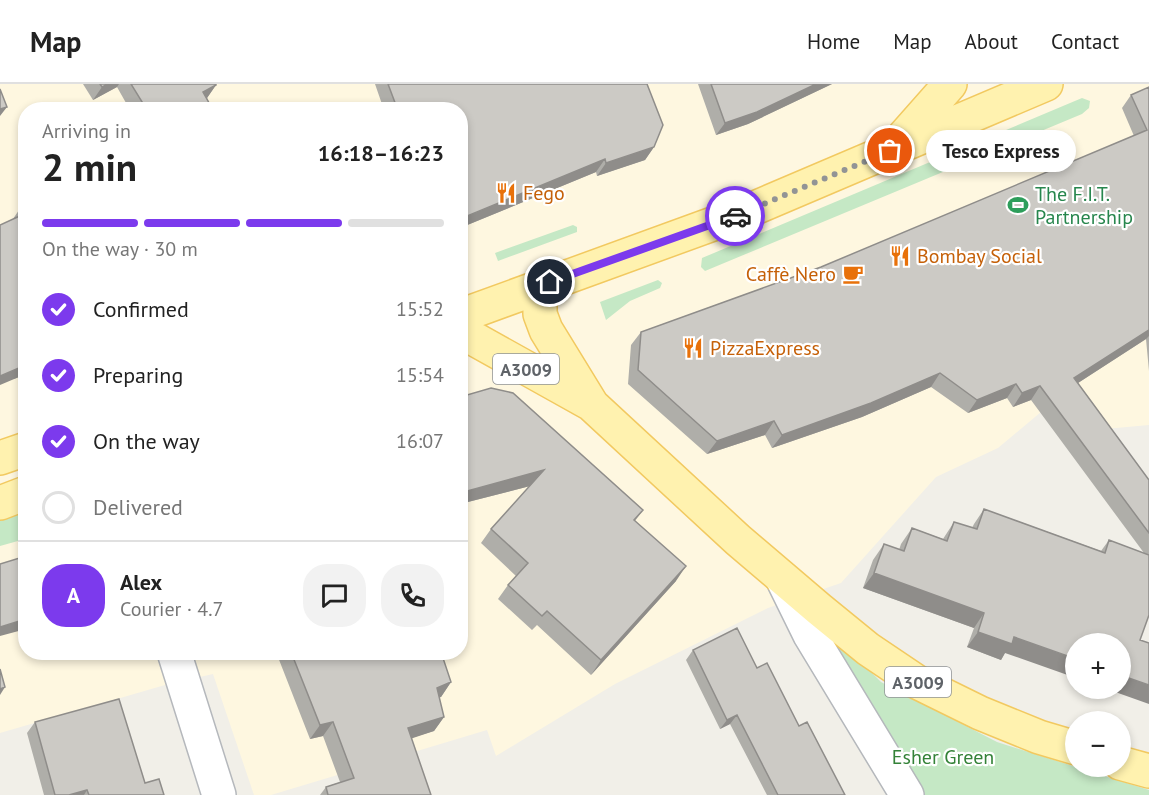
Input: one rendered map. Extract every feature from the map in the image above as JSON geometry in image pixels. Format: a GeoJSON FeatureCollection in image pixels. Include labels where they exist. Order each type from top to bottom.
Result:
{"type":"FeatureCollection","features":[{"type":"Feature","properties":{"kind":"main road"},"geometry":{"type":"LineString","coordinates":[[890,151],[950,84]]}},
{"type":"Feature","properties":{"kind":"main road"},"geometry":{"type":"LineString","coordinates":[[468,313],[743,213],[1046,84]]}},
{"type":"Feature","properties":{"kind":"main road","name":"A3009"},"geometry":{"type":"LineString","coordinates":[[550,282],[540,302],[540,314],[546,330],[592,405]]}},
{"type":"Feature","properties":{"kind":"main road","name":"A3009"},"geometry":{"type":"LineString","coordinates":[[468,335],[592,405],[702,508],[868,649],[917,682],[980,713],[1039,737],[1065,745]]}},
{"type":"Feature","properties":{"kind":"main road"},"geometry":{"type":"LineString","coordinates":[[0,458],[18,451]]}},
{"type":"Feature","properties":{"kind":"main road"},"geometry":{"type":"LineString","coordinates":[[0,503],[18,496]]}},
{"type":"Feature","properties":{"kind":"main road"},"geometry":{"type":"LineString","coordinates":[[1131,766],[1149,771]]}},
{"type":"Feature","properties":{"kind":"street"},"geometry":{"type":"LineString","coordinates":[[782,578],[810,635],[907,795]]}},
{"type":"Feature","properties":{"kind":"street"},"geometry":{"type":"LineString","coordinates":[[177,660],[219,795]]}},
{"type":"Feature","properties":{"kind":"shaded area"},"geometry":{"type":"Polygon","coordinates":[[[0,84],[1149,84],[1149,425],[1094,430],[1066,391],[998,448],[936,477],[841,583],[768,608],[615,684],[496,756],[487,730],[271,795],[254,795],[213,674],[165,685],[0,733],[0,84]]]}},
{"type":"Feature","properties":{"kind":"green space"},"geometry":{"type":"Polygon","coordinates":[[[1082,98],[1090,101],[1089,108],[1082,114],[705,271],[701,267],[702,258],[1082,98]]]}},
{"type":"Feature","properties":{"kind":"green space"},"geometry":{"type":"Polygon","coordinates":[[[573,225],[577,227],[577,232],[498,261],[495,253],[573,225]]]}},
{"type":"Feature","properties":{"kind":"green space"},"geometry":{"type":"Polygon","coordinates":[[[658,280],[662,283],[660,288],[630,301],[606,320],[600,302],[658,280]]]}},
{"type":"Feature","properties":{"kind":"green space"},"geometry":{"type":"Polygon","coordinates":[[[18,513],[18,541],[0,546],[0,521],[18,513]]]}},
{"type":"Feature","properties":{"kind":"green space","name":"Esher Green"},"geometry":{"type":"Polygon","coordinates":[[[826,627],[881,682],[997,742],[1065,763],[1065,777],[1108,777],[1149,790],[1149,795],[922,795],[820,632],[826,627]]]}},
{"type":"Feature","properties":{"kind":"building"},"geometry":{"type":"Polygon","coordinates":[[[131,84],[216,84],[203,92],[209,102],[142,102],[131,84]]]}},
{"type":"Feature","properties":{"kind":"building"},"geometry":{"type":"Polygon","coordinates":[[[388,84],[647,84],[663,125],[654,147],[606,163],[605,159],[468,216],[468,102],[395,102],[388,84]]]}},
{"type":"Feature","properties":{"kind":"building"},"geometry":{"type":"Polygon","coordinates":[[[711,84],[816,84],[757,112],[725,123],[711,84]]]}},
{"type":"Feature","properties":{"kind":"building"},"geometry":{"type":"Polygon","coordinates":[[[1149,87],[1149,330],[1074,378],[1149,480],[1149,533],[1040,386],[1022,393],[1016,384],[977,400],[940,373],[871,403],[782,435],[774,421],[717,441],[638,370],[641,332],[821,267],[1147,130],[1131,95],[1149,87]]]}},
{"type":"Feature","properties":{"kind":"building"},"geometry":{"type":"Polygon","coordinates":[[[0,89],[7,107],[0,109],[0,89]]]}},
{"type":"Feature","properties":{"kind":"building"},"geometry":{"type":"Polygon","coordinates":[[[18,217],[18,368],[0,376],[0,225],[18,217]]]}},
{"type":"Feature","properties":{"kind":"building"},"geometry":{"type":"Polygon","coordinates":[[[491,388],[513,393],[643,510],[634,520],[686,566],[601,660],[547,611],[542,616],[508,585],[528,563],[491,529],[544,470],[468,491],[468,395],[491,388]]]}},
{"type":"Feature","properties":{"kind":"building"},"geometry":{"type":"Polygon","coordinates":[[[984,509],[1105,553],[1109,540],[1149,555],[1149,615],[1140,640],[1149,643],[1149,685],[1131,679],[1131,633],[1065,633],[1065,655],[1014,637],[1012,644],[978,632],[984,613],[874,573],[884,544],[904,551],[912,528],[947,541],[954,522],[977,529],[984,509]]]}},
{"type":"Feature","properties":{"kind":"building"},"geometry":{"type":"Polygon","coordinates":[[[18,558],[18,621],[0,627],[0,564],[18,558]]]}},
{"type":"Feature","properties":{"kind":"building"},"geometry":{"type":"Polygon","coordinates":[[[737,628],[757,668],[767,663],[799,726],[807,722],[845,795],[778,795],[737,715],[727,720],[693,650],[737,628]]]}},
{"type":"Feature","properties":{"kind":"building"},"geometry":{"type":"Polygon","coordinates":[[[294,660],[444,660],[451,682],[437,688],[444,717],[408,728],[431,795],[328,795],[326,787],[354,778],[333,722],[320,725],[294,660]]]}},
{"type":"Feature","properties":{"kind":"building"},"geometry":{"type":"Polygon","coordinates":[[[0,669],[5,687],[0,689],[0,669]]]}},
{"type":"Feature","properties":{"kind":"building"},"geometry":{"type":"Polygon","coordinates":[[[119,699],[145,783],[159,779],[164,795],[89,795],[87,790],[69,795],[55,795],[35,722],[119,699]]]}},
{"type":"Feature","properties":{"kind":"way so far"},"geometry":{"type":"LineString","coordinates":[[735,216],[890,151]]}},
{"type":"Feature","properties":{"kind":"place","name":"Tesco Express"},"geometry":{"type":"Point","coordinates":[890,151]}},
{"type":"Feature","properties":{"kind":"place","name":"Fego"},"geometry":{"type":"Point","coordinates":[506,193]}},
{"type":"Feature","properties":{"kind":"place","name":"The F.I.T. Partnership"},"geometry":{"type":"Point","coordinates":[1018,205]}},
{"type":"Feature","properties":{"kind":"place","name":"Bombay Social"},"geometry":{"type":"Point","coordinates":[900,256]}},
{"type":"Feature","properties":{"kind":"place","name":"Caffè Nero"},"geometry":{"type":"Point","coordinates":[853,274]}},
{"type":"Feature","properties":{"kind":"place","name":"PizzaExpress"},"geometry":{"type":"Point","coordinates":[693,348]}},
{"type":"Feature","properties":{"kind":"route"},"geometry":{"type":"LineString","coordinates":[[550,282],[620,259],[735,216]]}}]}
